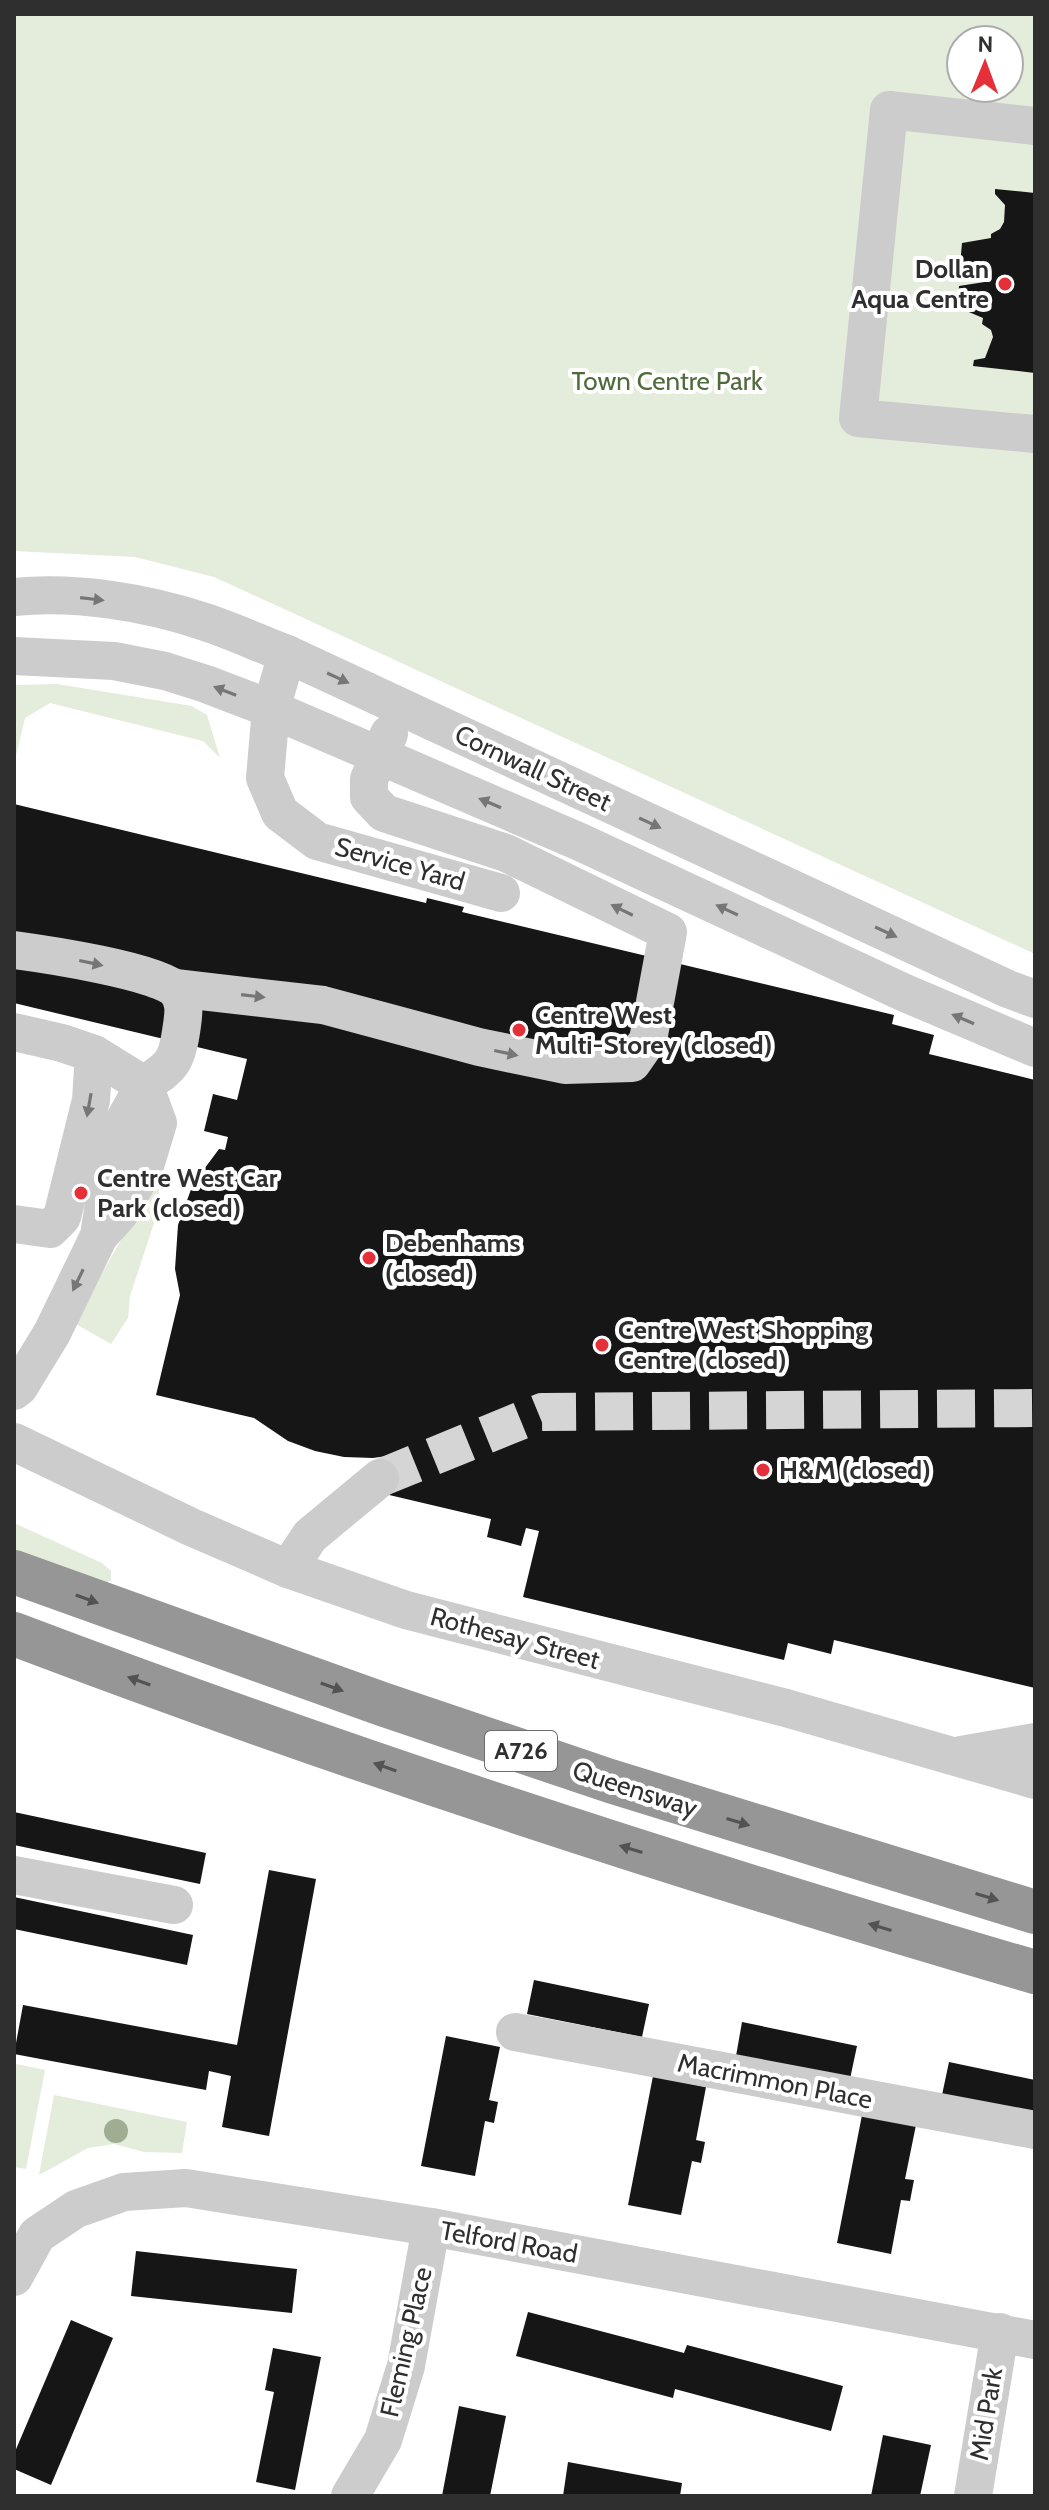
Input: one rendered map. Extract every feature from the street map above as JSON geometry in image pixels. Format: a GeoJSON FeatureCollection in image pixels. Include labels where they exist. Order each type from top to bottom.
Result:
{"type":"FeatureCollection","features":[{"type":"Feature","properties":{"kind":"highway","name":"Queensway"},"geometry":{"type":"LineString","coordinates":[[14,1572],[567,1767],[1035,1912]]}},
{"type":"Feature","properties":{"kind":"highway","name":"A726"},"geometry":{"type":"LineString","coordinates":[[14,1634],[338,1751],[583,1834],[1035,1972]]}},
{"type":"Feature","properties":{"kind":"street"},"geometry":{"type":"LineString","coordinates":[[1035,126],[889,110],[858,418],[1035,434]]}},
{"type":"Feature","properties":{"kind":"street","name":"Cornwall Street"},"geometry":{"type":"LineString","coordinates":[[14,597],[43,594],[98,599],[146,608],[204,622],[287,654],[994,983],[1035,999]]}},
{"type":"Feature","properties":{"kind":"street","name":"Service Yard"},"geometry":{"type":"LineString","coordinates":[[287,654],[271,709],[265,778],[280,813],[317,841],[501,893]]}},
{"type":"Feature","properties":{"kind":"street","name":"Cornwall Street"},"geometry":{"type":"LineString","coordinates":[[14,656],[65,656],[165,671],[271,709],[580,842],[905,993],[1035,1048]]}},
{"type":"Feature","properties":{"kind":"street"},"geometry":{"type":"LineString","coordinates":[[14,950],[130,971],[175,988],[323,1005],[479,1047],[565,1065],[632,1063],[648,1040],[668,932],[506,853],[384,813],[369,797],[369,779],[401,707]]}},
{"type":"Feature","properties":{"kind":"street"},"geometry":{"type":"LineString","coordinates":[[14,1391],[52,1333],[99,1236],[112,1152],[123,1123],[144,1085],[172,1066],[184,1004],[175,988]]}},
{"type":"Feature","properties":{"kind":"street"},"geometry":{"type":"LineString","coordinates":[[14,1032],[94,1054],[144,1085]]}},
{"type":"Feature","properties":{"kind":"street"},"geometry":{"type":"LineString","coordinates":[[14,1224],[50,1229],[62,1217],[91,1100],[94,1054]]}},
{"type":"Feature","properties":{"kind":"street","name":"Rothesay Street"},"geometry":{"type":"LineString","coordinates":[[14,1442],[191,1527],[288,1569],[406,1610],[786,1708],[1035,1780]]}},
{"type":"Feature","properties":{"kind":"street"},"geometry":{"type":"LineString","coordinates":[[288,1569],[310,1536],[380,1478]]}},
{"type":"Feature","properties":{"kind":"street"},"geometry":{"type":"LineString","coordinates":[[951,1757],[1035,1742]]}},
{"type":"Feature","properties":{"kind":"street"},"geometry":{"type":"LineString","coordinates":[[14,1875],[174,1905]]}},
{"type":"Feature","properties":{"kind":"street","name":"Macrimmon Place"},"geometry":{"type":"LineString","coordinates":[[515,2032],[1035,2130]]}},
{"type":"Feature","properties":{"kind":"street","name":"Telford Road"},"geometry":{"type":"LineString","coordinates":[[14,2277],[37,2235],[76,2209],[124,2192],[186,2188],[431,2227],[1017,2336]]}},
{"type":"Feature","properties":{"kind":"street","name":"Fleming Place"},"geometry":{"type":"LineString","coordinates":[[350,2496],[383,2440],[406,2366],[431,2227]]}},
{"type":"Feature","properties":{"kind":"street","name":"Mid Park"},"geometry":{"type":"LineString","coordinates":[[973,2496],[1017,2336]]}},
{"type":"Feature","properties":{"kind":"green space","name":"Town Centre Park"},"geometry":{"type":"Polygon","coordinates":[[[14,14],[1035,14],[1035,954],[214,577],[135,557],[14,551],[14,14]]]}},
{"type":"Feature","properties":{"kind":"green space"},"geometry":{"type":"Polygon","coordinates":[[[57,684],[192,706],[207,715],[220,758],[203,741],[50,703],[25,718],[14,764],[14,685],[57,684]]]}},
{"type":"Feature","properties":{"kind":"green space"},"geometry":{"type":"Polygon","coordinates":[[[160,1171],[158,1211],[130,1296],[128,1318],[111,1344],[74,1323],[160,1171]]]}},
{"type":"Feature","properties":{"kind":"green space"},"geometry":{"type":"Polygon","coordinates":[[[14,1523],[102,1563],[111,1571],[111,1580],[103,1585],[14,1551],[14,1523]]]}},
{"type":"Feature","properties":{"kind":"green space"},"geometry":{"type":"Polygon","coordinates":[[[16,2064],[45,2070],[26,2169],[14,2167],[16,2064]]]}},
{"type":"Feature","properties":{"kind":"green space"},"geometry":{"type":"Polygon","coordinates":[[[54,2095],[187,2122],[182,2153],[144,2152],[114,2144],[88,2148],[39,2175],[54,2095]]]}},
{"type":"Feature","properties":{"kind":"building","name":"Dollan Aqua Centre"},"geometry":{"type":"Polygon","coordinates":[[[995,189],[1035,193],[1035,373],[973,366],[974,360],[985,358],[993,337],[991,330],[982,324],[983,318],[957,307],[959,286],[991,281],[960,266],[962,243],[991,238],[991,234],[1000,229],[1004,222],[1005,205],[995,194],[995,189]]]}},
{"type":"Feature","properties":{"kind":"building","name":"Centre West Shopping Centre (closed)"},"geometry":{"type":"Polygon","coordinates":[[[14,804],[426,903],[427,898],[464,907],[462,912],[894,1015],[892,1024],[934,1035],[929,1054],[1035,1080],[1035,1688],[834,1640],[831,1654],[788,1643],[784,1660],[523,1597],[539,1531],[526,1528],[521,1546],[487,1537],[491,1519],[385,1494],[381,1488],[389,1458],[393,1459],[394,1455],[344,1457],[315,1451],[288,1441],[254,1418],[156,1395],[180,1295],[175,1269],[178,1225],[193,1184],[219,1149],[225,1150],[228,1137],[204,1131],[213,1094],[237,1100],[247,1059],[14,1003],[14,804]]]}},
{"type":"Feature","properties":{"kind":"building"},"geometry":{"type":"Polygon","coordinates":[[[14,1812],[206,1853],[200,1884],[14,1845],[14,1812]]]}},
{"type":"Feature","properties":{"kind":"building"},"geometry":{"type":"Polygon","coordinates":[[[269,1870],[316,1879],[269,2136],[222,2127],[231,2076],[209,2071],[206,2090],[14,2054],[23,2005],[237,2045],[269,1870]]]}},
{"type":"Feature","properties":{"kind":"building"},"geometry":{"type":"Polygon","coordinates":[[[14,1897],[193,1935],[187,1965],[14,1929],[14,1897]]]}},
{"type":"Feature","properties":{"kind":"building"},"geometry":{"type":"Polygon","coordinates":[[[534,1980],[649,2004],[642,2037],[527,2014],[534,1980]]]}},
{"type":"Feature","properties":{"kind":"building"},"geometry":{"type":"Polygon","coordinates":[[[742,2022],[857,2046],[850,2079],[736,2056],[742,2022]]]}},
{"type":"Feature","properties":{"kind":"building"},"geometry":{"type":"Polygon","coordinates":[[[446,2036],[500,2047],[489,2100],[498,2102],[494,2123],[485,2121],[475,2176],[421,2166],[446,2036]]]}},
{"type":"Feature","properties":{"kind":"building"},"geometry":{"type":"Polygon","coordinates":[[[949,2062],[1035,2080],[1035,2115],[942,2095],[949,2062]]]}},
{"type":"Feature","properties":{"kind":"building"},"geometry":{"type":"Polygon","coordinates":[[[653,2076],[706,2087],[696,2140],[705,2142],[701,2163],[692,2161],[681,2215],[628,2205],[653,2076]]]}},
{"type":"Feature","properties":{"kind":"building"},"geometry":{"type":"Polygon","coordinates":[[[862,2115],[916,2125],[905,2179],[914,2180],[910,2201],[901,2200],[891,2254],[837,2243],[862,2115]]]}},
{"type":"Feature","properties":{"kind":"building"},"geometry":{"type":"Polygon","coordinates":[[[136,2251],[297,2269],[292,2313],[131,2296],[136,2251]]]}},
{"type":"Feature","properties":{"kind":"building"},"geometry":{"type":"Polygon","coordinates":[[[528,2312],[684,2353],[687,2345],[843,2386],[831,2431],[675,2389],[673,2398],[516,2356],[528,2312]]]}},
{"type":"Feature","properties":{"kind":"building"},"geometry":{"type":"Polygon","coordinates":[[[71,2320],[113,2338],[51,2485],[14,2469],[14,2454],[71,2320]]]}},
{"type":"Feature","properties":{"kind":"building"},"geometry":{"type":"Polygon","coordinates":[[[273,2348],[321,2357],[295,2490],[256,2482],[274,2392],[265,2390],[273,2348]]]}},
{"type":"Feature","properties":{"kind":"building"},"geometry":{"type":"Polygon","coordinates":[[[459,2406],[506,2416],[490,2496],[442,2496],[459,2406]]]}},
{"type":"Feature","properties":{"kind":"building"},"geometry":{"type":"Polygon","coordinates":[[[883,2435],[931,2445],[920,2496],[871,2496],[883,2435]]]}},
{"type":"Feature","properties":{"kind":"building"},"geometry":{"type":"Polygon","coordinates":[[[568,2462],[682,2483],[680,2496],[563,2496],[568,2462]]]}},
{"type":"Feature","properties":{"kind":"tunnel"},"geometry":{"type":"LineString","coordinates":[[380,1478],[542,1412],[1035,1408]]}},
{"type":"Feature","properties":{"kind":"place","name":"Dollan Aqua Centre"},"geometry":{"type":"Point","coordinates":[1005,284]}},
{"type":"Feature","properties":{"kind":"place","name":"Centre West Multi-Storey (closed)"},"geometry":{"type":"Point","coordinates":[519,1030]}},
{"type":"Feature","properties":{"kind":"place","name":"Centre West Car Park (closed)"},"geometry":{"type":"Point","coordinates":[81,1193]}},
{"type":"Feature","properties":{"kind":"place","name":"Debenhams (closed)"},"geometry":{"type":"Point","coordinates":[369,1258]}},
{"type":"Feature","properties":{"kind":"place","name":"Centre West Shopping Centre (closed)"},"geometry":{"type":"Point","coordinates":[602,1345]}},
{"type":"Feature","properties":{"kind":"place","name":"H&M (closed)"},"geometry":{"type":"Point","coordinates":[763,1470]}}]}
